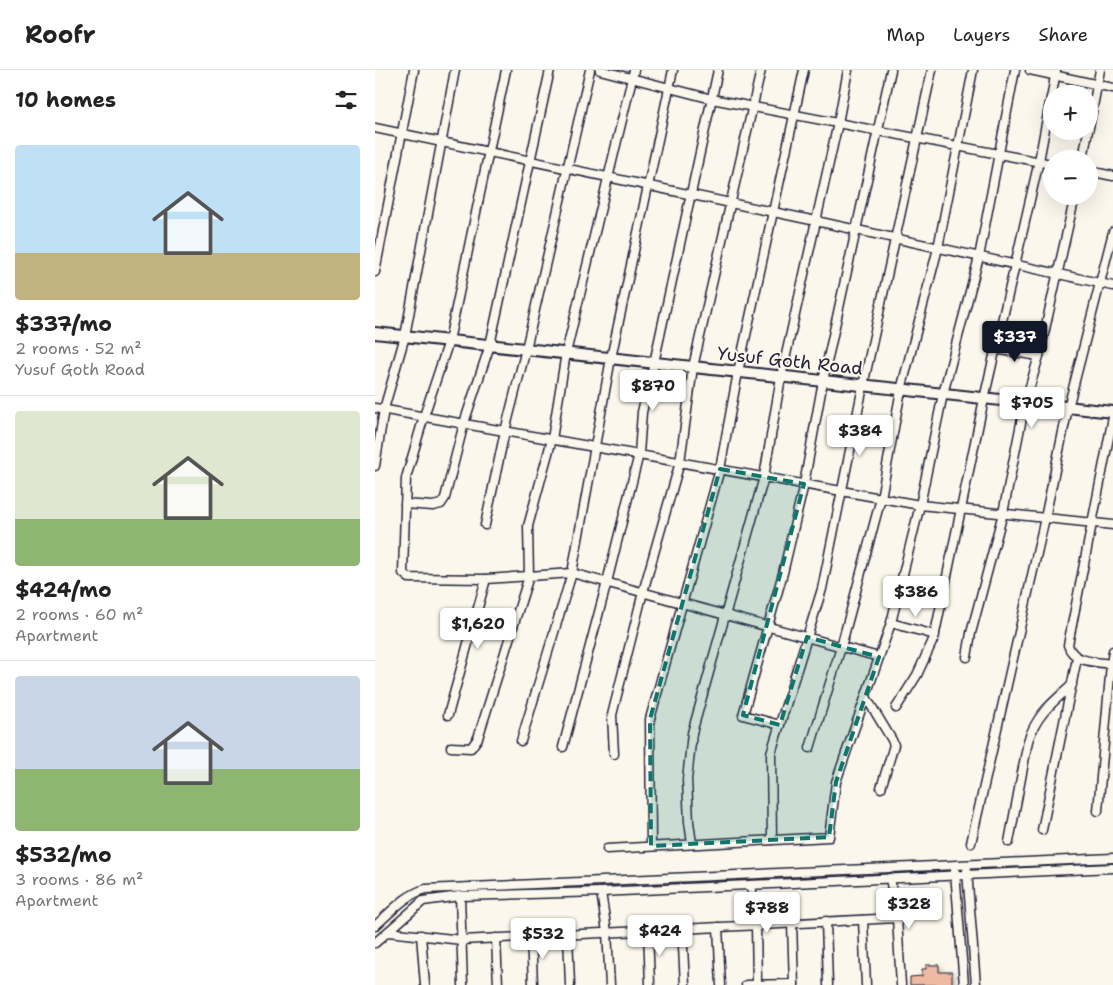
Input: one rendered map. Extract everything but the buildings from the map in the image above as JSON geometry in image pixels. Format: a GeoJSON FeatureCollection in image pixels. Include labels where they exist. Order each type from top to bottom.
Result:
{"type":"FeatureCollection","features":[{"type":"Feature","properties":{"kind":"street"},"geometry":{"type":"LineString","coordinates":[[375,272],[414,70]]}},
{"type":"Feature","properties":{"kind":"street"},"geometry":{"type":"LineString","coordinates":[[375,466],[384,409],[405,336],[455,70]]}},
{"type":"Feature","properties":{"kind":"street"},"geometry":{"type":"LineString","coordinates":[[506,70],[449,341],[406,478],[403,573],[409,578],[486,579],[572,573],[879,657]]}},
{"type":"Feature","properties":{"kind":"street"},"geometry":{"type":"LineString","coordinates":[[405,504],[433,506],[441,504],[445,498],[464,424],[490,345],[549,70]]}},
{"type":"Feature","properties":{"kind":"street"},"geometry":{"type":"LineString","coordinates":[[485,524],[590,70]]}},
{"type":"Feature","properties":{"kind":"street"},"geometry":{"type":"LineString","coordinates":[[600,70],[633,74],[669,88],[712,98],[1043,162]]}},
{"type":"Feature","properties":{"kind":"street"},"geometry":{"type":"LineString","coordinates":[[521,741],[572,573],[611,358],[673,70]]}},
{"type":"Feature","properties":{"kind":"street"},"geometry":{"type":"LineString","coordinates":[[563,747],[639,454],[642,412],[718,70]]}},
{"type":"Feature","properties":{"kind":"street"},"geometry":{"type":"LineString","coordinates":[[614,754],[612,715],[643,592],[680,462],[693,367],[761,70]]}},
{"type":"Feature","properties":{"kind":"street"},"geometry":{"type":"LineString","coordinates":[[651,846],[650,719],[720,469],[738,372],[804,70]]}},
{"type":"Feature","properties":{"kind":"street"},"geometry":{"type":"LineString","coordinates":[[692,844],[687,780],[692,733],[764,477],[781,377],[838,123],[847,70]]}},
{"type":"Feature","properties":{"kind":"street"},"geometry":{"type":"LineString","coordinates":[[780,725],[743,715],[783,573],[891,70]]}},
{"type":"Feature","properties":{"kind":"street"},"geometry":{"type":"LineString","coordinates":[[772,840],[771,753],[822,588],[863,386],[932,70]]}},
{"type":"Feature","properties":{"kind":"street"},"geometry":{"type":"LineString","coordinates":[[810,748],[841,647],[881,498],[901,390],[938,248],[973,70]]}},
{"type":"Feature","properties":{"kind":"street"},"geometry":{"type":"LineString","coordinates":[[607,849],[829,837],[836,782],[891,622],[920,504],[943,394],[979,257],[1015,70]]}},
{"type":"Feature","properties":{"kind":"street"},"geometry":{"type":"LineString","coordinates":[[1030,70],[1056,73],[1097,85],[1100,70]]}},
{"type":"Feature","properties":{"kind":"street"},"geometry":{"type":"LineString","coordinates":[[451,746],[462,749],[471,748],[478,738],[529,576],[528,526],[552,439],[566,354],[633,74]]}},
{"type":"Feature","properties":{"kind":"street"},"geometry":{"type":"LineString","coordinates":[[1098,85],[1113,88]]}},
{"type":"Feature","properties":{"kind":"street"},"geometry":{"type":"LineString","coordinates":[[375,128],[1113,286]]}},
{"type":"Feature","properties":{"kind":"street"},"geometry":{"type":"LineString","coordinates":[[897,708],[917,674],[935,635],[984,399],[1043,139]]}},
{"type":"Feature","properties":{"kind":"street"},"geometry":{"type":"LineString","coordinates":[[1098,173],[1113,176]]}},
{"type":"Feature","properties":{"kind":"street"},"geometry":{"type":"LineString","coordinates":[[967,657],[971,633],[1003,513],[1025,403],[1039,356],[1073,205]]}},
{"type":"Feature","properties":{"kind":"street"},"geometry":{"type":"LineString","coordinates":[[971,843],[1068,408],[1113,232]]}},
{"type":"Feature","properties":{"kind":"street","name":"Yusuf Goth Road"},"geometry":{"type":"LineString","coordinates":[[375,333],[1113,412]]}},
{"type":"Feature","properties":{"kind":"street"},"geometry":{"type":"LineString","coordinates":[[995,349],[1039,356]]}},
{"type":"Feature","properties":{"kind":"street"},"geometry":{"type":"LineString","coordinates":[[375,408],[881,498],[961,509],[1113,525]]}},
{"type":"Feature","properties":{"kind":"street"},"geometry":{"type":"LineString","coordinates":[[1112,664],[1077,658],[1069,651],[1068,645],[1113,417]]}},
{"type":"Feature","properties":{"kind":"street"},"geometry":{"type":"LineString","coordinates":[[449,715],[486,579]]}},
{"type":"Feature","properties":{"kind":"street"},"geometry":{"type":"LineString","coordinates":[[891,622],[935,635]]}},
{"type":"Feature","properties":{"kind":"street"},"geometry":{"type":"LineString","coordinates":[[1098,811],[1113,651]]}},
{"type":"Feature","properties":{"kind":"street"},"geometry":{"type":"LineString","coordinates":[[1042,830],[1077,658]]}},
{"type":"Feature","properties":{"kind":"street"},"geometry":{"type":"LineString","coordinates":[[1009,842],[1028,741],[1033,726],[1045,710],[1072,685]]}},
{"type":"Feature","properties":{"kind":"street"},"geometry":{"type":"LineString","coordinates":[[865,697],[894,746],[881,788]]}},
{"type":"Feature","properties":{"kind":"street"},"geometry":{"type":"LineString","coordinates":[[375,926],[408,897],[417,891],[426,889],[1113,858]]}},
{"type":"Feature","properties":{"kind":"street"},"geometry":{"type":"LineString","coordinates":[[953,865],[956,875],[964,985]]}},
{"type":"Feature","properties":{"kind":"street"},"geometry":{"type":"LineString","coordinates":[[965,865],[969,875],[976,985]]}},
{"type":"Feature","properties":{"kind":"street"},"geometry":{"type":"LineString","coordinates":[[375,943],[423,901],[460,896],[601,892],[1113,868]]}},
{"type":"Feature","properties":{"kind":"street"},"geometry":{"type":"LineString","coordinates":[[890,878],[897,918],[901,985]]}},
{"type":"Feature","properties":{"kind":"street"},"geometry":{"type":"LineString","coordinates":[[751,885],[756,925],[757,985]]}},
{"type":"Feature","properties":{"kind":"street"},"geometry":{"type":"LineString","coordinates":[[601,892],[607,932],[609,985]]}},
{"type":"Feature","properties":{"kind":"street"},"geometry":{"type":"LineString","coordinates":[[460,896],[463,985]]}},
{"type":"Feature","properties":{"kind":"street"},"geometry":{"type":"LineString","coordinates":[[388,932],[462,940],[531,935],[897,918]]}},
{"type":"Feature","properties":{"kind":"street"},"geometry":{"type":"LineString","coordinates":[[863,920],[866,985]]}},
{"type":"Feature","properties":{"kind":"street"},"geometry":{"type":"LineString","coordinates":[[826,922],[829,985]]}},
{"type":"Feature","properties":{"kind":"street"},"geometry":{"type":"LineString","coordinates":[[746,985],[794,984],[792,923]]}},
{"type":"Feature","properties":{"kind":"street"},"geometry":{"type":"LineString","coordinates":[[717,927],[721,985]]}},
{"type":"Feature","properties":{"kind":"street"},"geometry":{"type":"LineString","coordinates":[[682,928],[685,985]]}},
{"type":"Feature","properties":{"kind":"street"},"geometry":{"type":"LineString","coordinates":[[648,930],[650,985]]}},
{"type":"Feature","properties":{"kind":"street"},"geometry":{"type":"LineString","coordinates":[[568,934],[570,985]]}},
{"type":"Feature","properties":{"kind":"street"},"geometry":{"type":"LineString","coordinates":[[421,935],[425,985]]}},
{"type":"Feature","properties":{"kind":"street"},"geometry":{"type":"LineString","coordinates":[[531,935],[533,985]]}},
{"type":"Feature","properties":{"kind":"street"},"geometry":{"type":"LineString","coordinates":[[496,938],[498,985]]}},
{"type":"Feature","properties":{"kind":"highlighted area"},"geometry":{"type":"Polygon","coordinates":[[[720,469],[804,484],[743,715],[780,725],[807,637],[879,657],[836,782],[829,837],[651,846],[650,719],[720,469]]]}}]}
